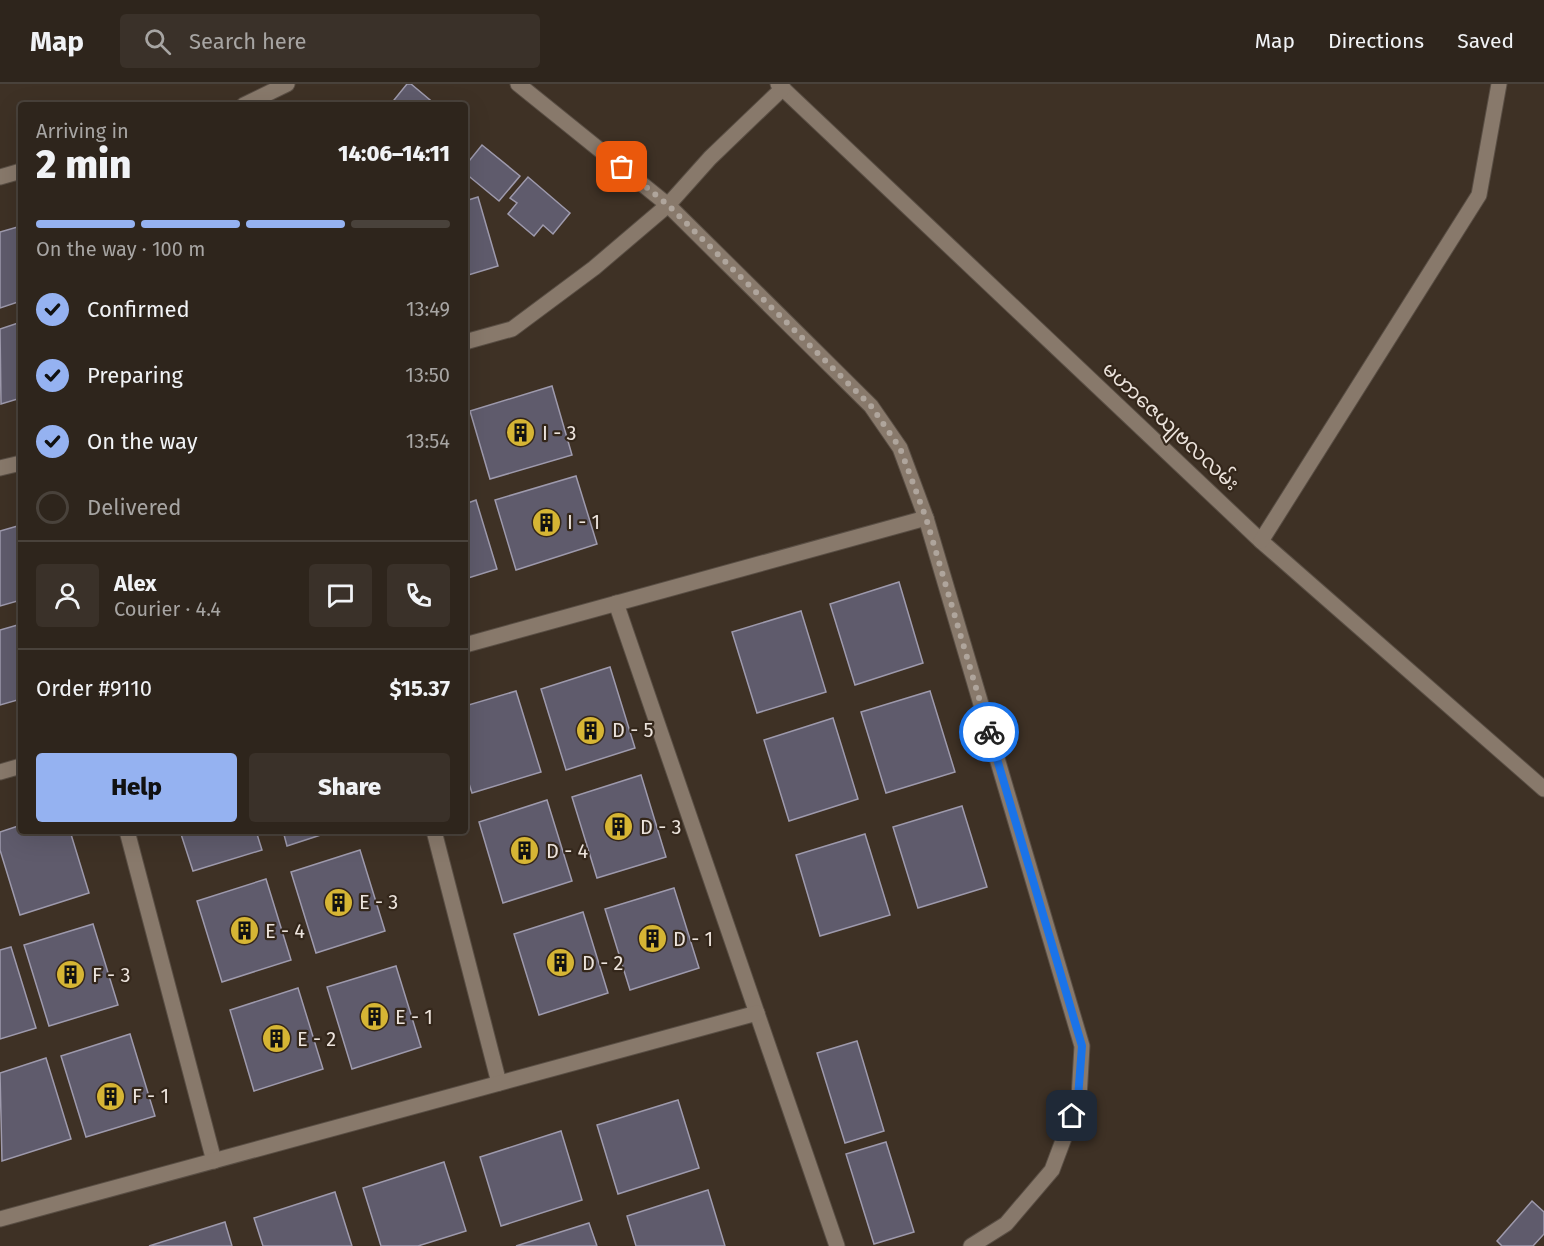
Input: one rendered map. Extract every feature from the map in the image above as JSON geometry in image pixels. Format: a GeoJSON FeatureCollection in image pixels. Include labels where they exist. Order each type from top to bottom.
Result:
{"type":"FeatureCollection","features":[{"type":"Feature","properties":{"kind":"street"},"geometry":{"type":"LineString","coordinates":[[250,102],[287,84]]}},
{"type":"Feature","properties":{"kind":"street"},"geometry":{"type":"LineString","coordinates":[[518,84],[668,205],[871,406],[900,448],[926,518],[1082,1046],[1078,1098],[1052,1170],[1006,1224],[971,1246]]}},
{"type":"Feature","properties":{"kind":"street"},"geometry":{"type":"LineString","coordinates":[[1261,541],[1479,195],[1499,84]]}},
{"type":"Feature","properties":{"kind":"street"},"geometry":{"type":"LineString","coordinates":[[468,341],[512,329],[594,268],[668,205],[780,86]]}},
{"type":"Feature","properties":{"kind":"street","name":"မဟာဇေယျဗလလမ်း"},"geometry":{"type":"LineString","coordinates":[[780,86],[1261,541],[1544,789]]}},
{"type":"Feature","properties":{"kind":"street"},"geometry":{"type":"LineString","coordinates":[[0,177],[18,172]]}},
{"type":"Feature","properties":{"kind":"street"},"geometry":{"type":"LineString","coordinates":[[0,468],[18,464]]}},
{"type":"Feature","properties":{"kind":"street"},"geometry":{"type":"LineString","coordinates":[[468,644],[926,518]]}},
{"type":"Feature","properties":{"kind":"street"},"geometry":{"type":"LineString","coordinates":[[616,603],[837,1246]]}},
{"type":"Feature","properties":{"kind":"street"},"geometry":{"type":"LineString","coordinates":[[0,772],[18,767]]}},
{"type":"Feature","properties":{"kind":"street"},"geometry":{"type":"LineString","coordinates":[[128,834],[214,1161]]}},
{"type":"Feature","properties":{"kind":"street"},"geometry":{"type":"LineString","coordinates":[[435,834],[499,1083]]}},
{"type":"Feature","properties":{"kind":"street"},"geometry":{"type":"LineString","coordinates":[[0,1219],[757,1013]]}},
{"type":"Feature","properties":{"kind":"building"},"geometry":{"type":"Polygon","coordinates":[[[407,84],[411,84],[432,102],[392,102],[407,84]]]}},
{"type":"Feature","properties":{"kind":"building"},"geometry":{"type":"Polygon","coordinates":[[[482,145],[520,176],[499,201],[468,175],[468,162],[482,145]]]}},
{"type":"Feature","properties":{"kind":"building"},"geometry":{"type":"Polygon","coordinates":[[[528,177],[570,213],[553,234],[543,225],[534,236],[508,214],[517,203],[510,198],[528,177]]]}},
{"type":"Feature","properties":{"kind":"building"},"geometry":{"type":"Polygon","coordinates":[[[478,197],[498,266],[468,275],[468,200],[478,197]]]}},
{"type":"Feature","properties":{"kind":"building"},"geometry":{"type":"Polygon","coordinates":[[[18,227],[18,302],[0,308],[0,232],[18,227]]]}},
{"type":"Feature","properties":{"kind":"building"},"geometry":{"type":"Polygon","coordinates":[[[18,323],[18,399],[1,404],[0,329],[18,323]]]}},
{"type":"Feature","properties":{"kind":"building","name":"I - 3"},"geometry":{"type":"Polygon","coordinates":[[[552,386],[572,455],[490,479],[470,411],[552,386]]]}},
{"type":"Feature","properties":{"kind":"building","name":"I - 1"},"geometry":{"type":"Polygon","coordinates":[[[576,476],[597,544],[516,570],[495,500],[576,476]]]}},
{"type":"Feature","properties":{"kind":"building"},"geometry":{"type":"Polygon","coordinates":[[[476,500],[497,569],[468,578],[468,503],[476,500]]]}},
{"type":"Feature","properties":{"kind":"building"},"geometry":{"type":"Polygon","coordinates":[[[18,526],[18,601],[0,606],[0,531],[18,526]]]}},
{"type":"Feature","properties":{"kind":"building"},"geometry":{"type":"Polygon","coordinates":[[[899,582],[923,663],[855,685],[830,604],[899,582]]]}},
{"type":"Feature","properties":{"kind":"building"},"geometry":{"type":"Polygon","coordinates":[[[801,611],[826,692],[757,713],[732,632],[801,611]]]}},
{"type":"Feature","properties":{"kind":"building"},"geometry":{"type":"Polygon","coordinates":[[[18,625],[18,700],[0,705],[0,630],[18,625]]]}},
{"type":"Feature","properties":{"kind":"building","name":"D - 5"},"geometry":{"type":"Polygon","coordinates":[[[610,667],[635,748],[566,770],[541,689],[610,667]]]}},
{"type":"Feature","properties":{"kind":"building"},"geometry":{"type":"Polygon","coordinates":[[[516,691],[541,772],[472,793],[468,780],[468,705],[516,691]]]}},
{"type":"Feature","properties":{"kind":"building"},"geometry":{"type":"Polygon","coordinates":[[[930,691],[955,772],[886,793],[861,712],[930,691]]]}},
{"type":"Feature","properties":{"kind":"building"},"geometry":{"type":"Polygon","coordinates":[[[833,718],[858,799],[789,821],[764,740],[833,718]]]}},
{"type":"Feature","properties":{"kind":"building","name":"D - 3"},"geometry":{"type":"Polygon","coordinates":[[[641,775],[666,857],[597,878],[572,797],[641,775]]]}},
{"type":"Feature","properties":{"kind":"building","name":"D - 4"},"geometry":{"type":"Polygon","coordinates":[[[547,800],[572,881],[503,903],[479,822],[547,800]]]}},
{"type":"Feature","properties":{"kind":"building"},"geometry":{"type":"Polygon","coordinates":[[[962,806],[987,887],[918,908],[893,827],[962,806]]]}},
{"type":"Feature","properties":{"kind":"building"},"geometry":{"type":"Polygon","coordinates":[[[18,826],[18,834],[71,834],[89,893],[20,915],[0,850],[0,832],[18,826]]]}},
{"type":"Feature","properties":{"kind":"building"},"geometry":{"type":"Polygon","coordinates":[[[181,834],[257,834],[262,850],[193,871],[181,834]]]}},
{"type":"Feature","properties":{"kind":"building"},"geometry":{"type":"Polygon","coordinates":[[[284,834],[324,834],[287,846],[284,834]]]}},
{"type":"Feature","properties":{"kind":"building"},"geometry":{"type":"Polygon","coordinates":[[[865,834],[890,915],[820,936],[796,855],[865,834]]]}},
{"type":"Feature","properties":{"kind":"building","name":"E - 3"},"geometry":{"type":"Polygon","coordinates":[[[360,850],[385,931],[316,953],[291,872],[360,850]]]}},
{"type":"Feature","properties":{"kind":"building","name":"E - 4"},"geometry":{"type":"Polygon","coordinates":[[[266,879],[291,960],[222,982],[197,901],[266,879]]]}},
{"type":"Feature","properties":{"kind":"building","name":"D - 1"},"geometry":{"type":"Polygon","coordinates":[[[674,888],[699,968],[630,990],[605,909],[674,888]]]}},
{"type":"Feature","properties":{"kind":"building","name":"D - 2"},"geometry":{"type":"Polygon","coordinates":[[[583,912],[608,993],[539,1015],[514,934],[583,912]]]}},
{"type":"Feature","properties":{"kind":"building","name":"F - 3"},"geometry":{"type":"Polygon","coordinates":[[[93,924],[118,1005],[49,1026],[24,945],[93,924]]]}},
{"type":"Feature","properties":{"kind":"building"},"geometry":{"type":"Polygon","coordinates":[[[11,947],[36,1028],[0,1039],[0,950],[11,947]]]}},
{"type":"Feature","properties":{"kind":"building","name":"E - 1"},"geometry":{"type":"Polygon","coordinates":[[[396,966],[421,1047],[352,1069],[327,987],[396,966]]]}},
{"type":"Feature","properties":{"kind":"building","name":"E - 2"},"geometry":{"type":"Polygon","coordinates":[[[298,988],[323,1069],[254,1091],[230,1010],[298,988]]]}},
{"type":"Feature","properties":{"kind":"building","name":"F - 1"},"geometry":{"type":"Polygon","coordinates":[[[130,1034],[155,1116],[86,1137],[61,1056],[130,1034]]]}},
{"type":"Feature","properties":{"kind":"building"},"geometry":{"type":"Polygon","coordinates":[[[857,1041],[884,1131],[845,1143],[817,1053],[857,1041]]]}},
{"type":"Feature","properties":{"kind":"building"},"geometry":{"type":"Polygon","coordinates":[[[46,1058],[71,1139],[2,1161],[0,1073],[46,1058]]]}},
{"type":"Feature","properties":{"kind":"building"},"geometry":{"type":"Polygon","coordinates":[[[678,1100],[699,1168],[618,1194],[597,1125],[678,1100]]]}},
{"type":"Feature","properties":{"kind":"building"},"geometry":{"type":"Polygon","coordinates":[[[561,1131],[582,1200],[501,1226],[480,1157],[561,1131]]]}},
{"type":"Feature","properties":{"kind":"building"},"geometry":{"type":"Polygon","coordinates":[[[886,1142],[914,1232],[874,1244],[846,1154],[886,1142]]]}},
{"type":"Feature","properties":{"kind":"building"},"geometry":{"type":"Polygon","coordinates":[[[444,1162],[466,1231],[418,1246],[381,1246],[363,1188],[444,1162]]]}},
{"type":"Feature","properties":{"kind":"building"},"geometry":{"type":"Polygon","coordinates":[[[708,1190],[725,1246],[636,1246],[627,1216],[708,1190]]]}},
{"type":"Feature","properties":{"kind":"building"},"geometry":{"type":"Polygon","coordinates":[[[335,1192],[352,1246],[263,1246],[254,1218],[335,1192]]]}},
{"type":"Feature","properties":{"kind":"building"},"geometry":{"type":"Polygon","coordinates":[[[1532,1201],[1544,1212],[1544,1234],[1533,1246],[1502,1246],[1497,1241],[1532,1201]]]}},
{"type":"Feature","properties":{"kind":"building"},"geometry":{"type":"Polygon","coordinates":[[[225,1222],[232,1246],[149,1246],[225,1222]]]}},
{"type":"Feature","properties":{"kind":"building"},"geometry":{"type":"Polygon","coordinates":[[[589,1223],[597,1246],[516,1246],[589,1223]]]}},
{"type":"Feature","properties":{"kind":"way so far"},"geometry":{"type":"LineString","coordinates":[[622,167],[668,205],[871,406],[900,448],[926,518],[989,732]]}},
{"type":"Feature","properties":{"kind":"place","name":"I - 3"},"geometry":{"type":"Point","coordinates":[521,433]}},
{"type":"Feature","properties":{"kind":"place","name":"I - 1"},"geometry":{"type":"Point","coordinates":[546,522]}},
{"type":"Feature","properties":{"kind":"place","name":"D - 5"},"geometry":{"type":"Point","coordinates":[591,730]}},
{"type":"Feature","properties":{"kind":"place","name":"D - 3"},"geometry":{"type":"Point","coordinates":[619,827]}},
{"type":"Feature","properties":{"kind":"place","name":"D - 4"},"geometry":{"type":"Point","coordinates":[525,851]}},
{"type":"Feature","properties":{"kind":"place","name":"E - 3"},"geometry":{"type":"Point","coordinates":[338,902]}},
{"type":"Feature","properties":{"kind":"place","name":"E - 4"},"geometry":{"type":"Point","coordinates":[244,931]}},
{"type":"Feature","properties":{"kind":"place","name":"D - 1"},"geometry":{"type":"Point","coordinates":[652,939]}},
{"type":"Feature","properties":{"kind":"place","name":"D - 2"},"geometry":{"type":"Point","coordinates":[561,963]}},
{"type":"Feature","properties":{"kind":"place","name":"F - 3"},"geometry":{"type":"Point","coordinates":[71,975]}},
{"type":"Feature","properties":{"kind":"place","name":"E - 1"},"geometry":{"type":"Point","coordinates":[374,1017]}},
{"type":"Feature","properties":{"kind":"place","name":"E - 2"},"geometry":{"type":"Point","coordinates":[276,1039]}},
{"type":"Feature","properties":{"kind":"place","name":"F - 1"},"geometry":{"type":"Point","coordinates":[111,1096]}},
{"type":"Feature","properties":{"kind":"route"},"geometry":{"type":"LineString","coordinates":[[989,732],[1082,1046],[1078,1098],[1072,1116]]}}]}
